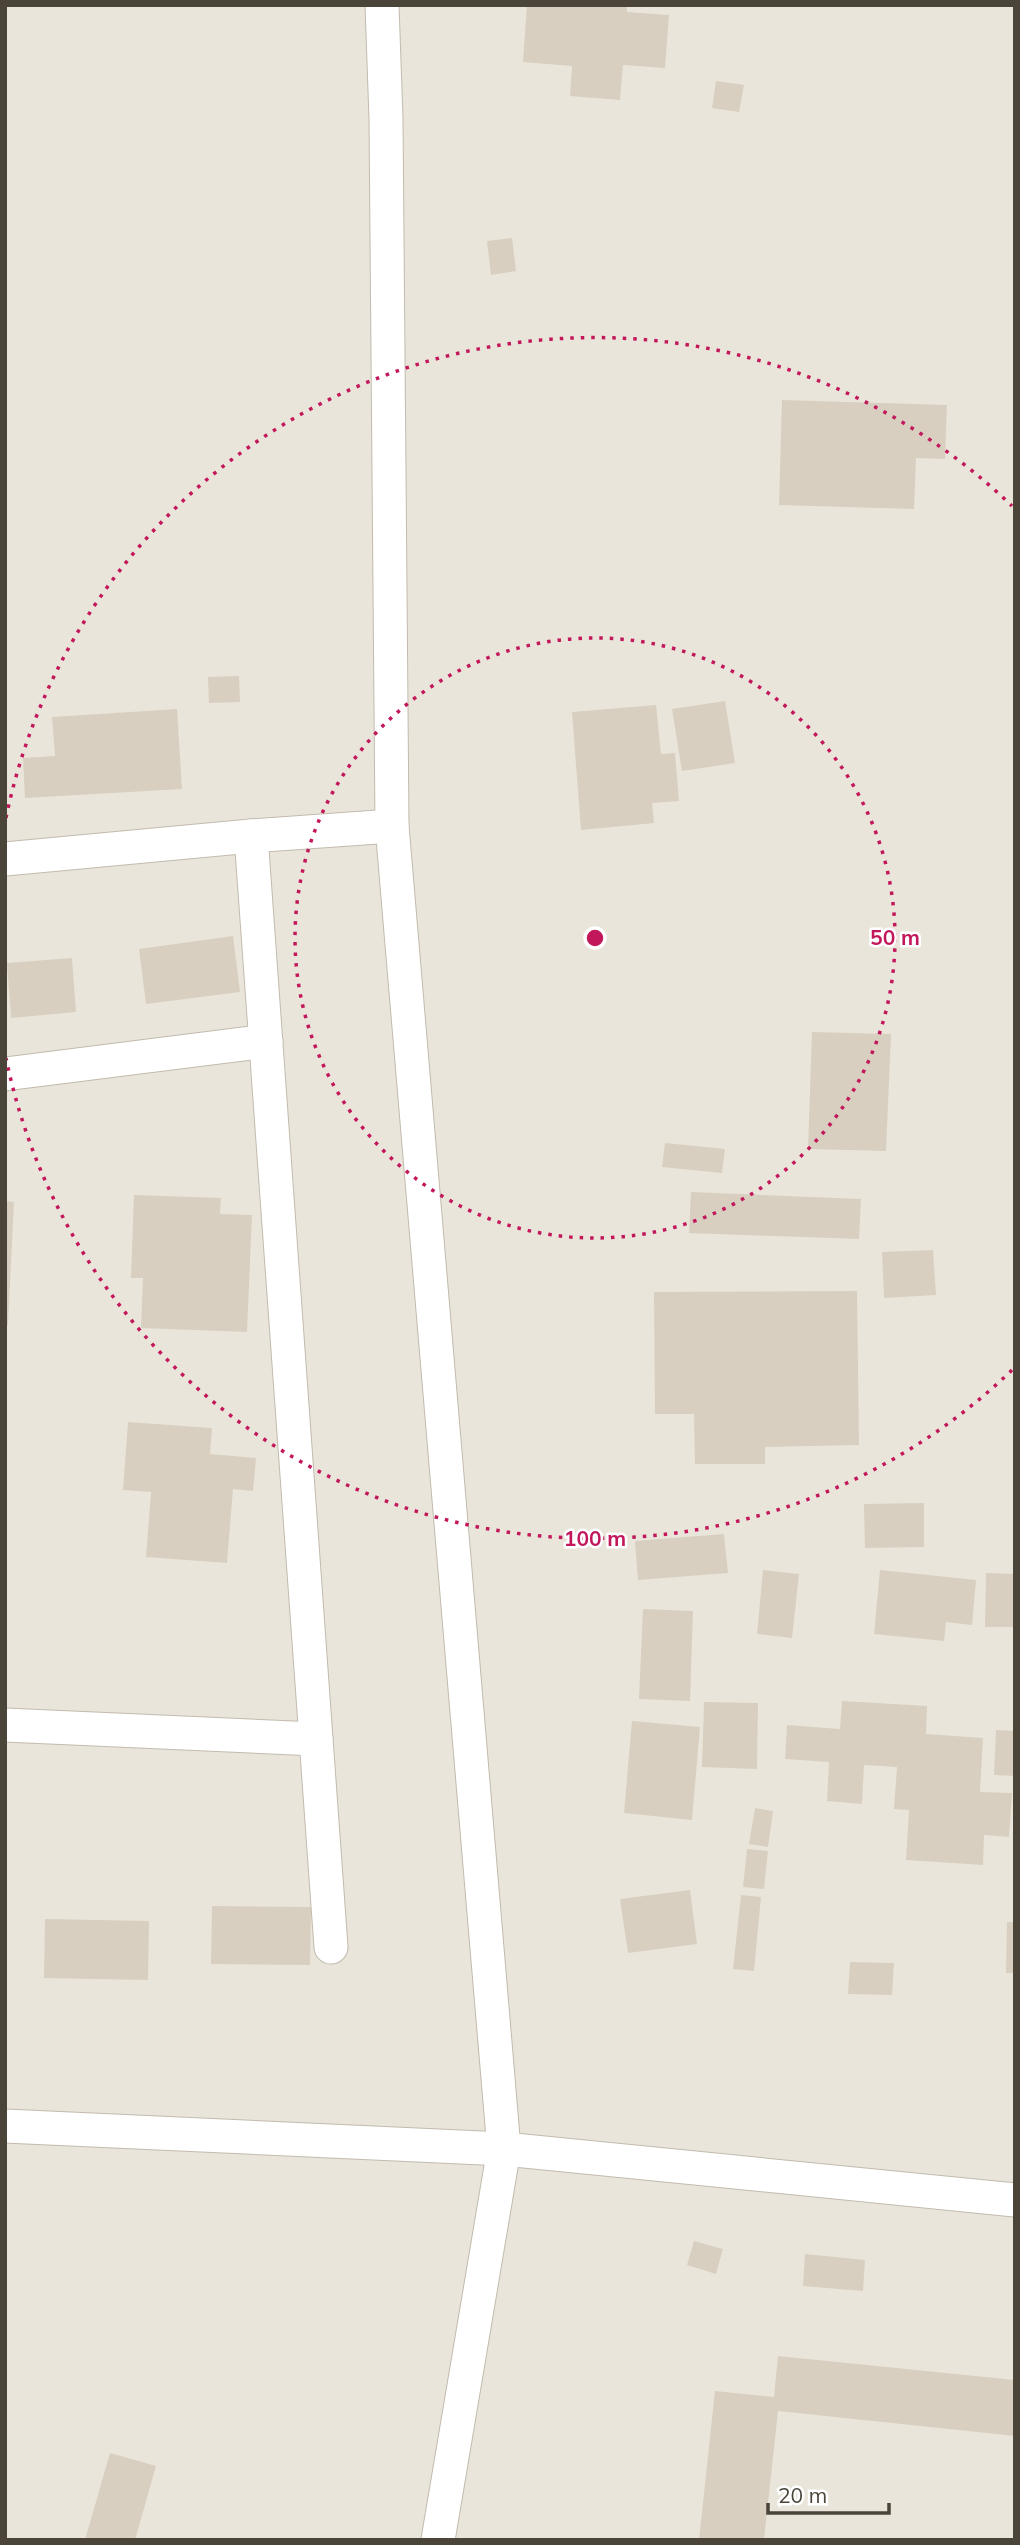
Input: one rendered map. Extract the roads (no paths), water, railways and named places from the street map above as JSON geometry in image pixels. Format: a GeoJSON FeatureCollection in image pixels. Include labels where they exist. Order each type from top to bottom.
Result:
{"type":"FeatureCollection","features":[{"type":"Feature","properties":{"kind":"street"},"geometry":{"type":"LineString","coordinates":[[382,5],[386,119],[392,826],[504,2149],[438,2540]]}},
{"type":"Feature","properties":{"kind":"street"},"geometry":{"type":"LineString","coordinates":[[5,859],[392,826]]}},
{"type":"Feature","properties":{"kind":"street"},"geometry":{"type":"LineString","coordinates":[[251,836],[331,1947]]}},
{"type":"Feature","properties":{"kind":"street"},"geometry":{"type":"LineString","coordinates":[[5,1074],[267,1041]]}},
{"type":"Feature","properties":{"kind":"street"},"geometry":{"type":"LineString","coordinates":[[5,1725],[316,1739]]}},
{"type":"Feature","properties":{"kind":"street"},"geometry":{"type":"LineString","coordinates":[[5,2126],[504,2149],[1015,2200]]}}]}
